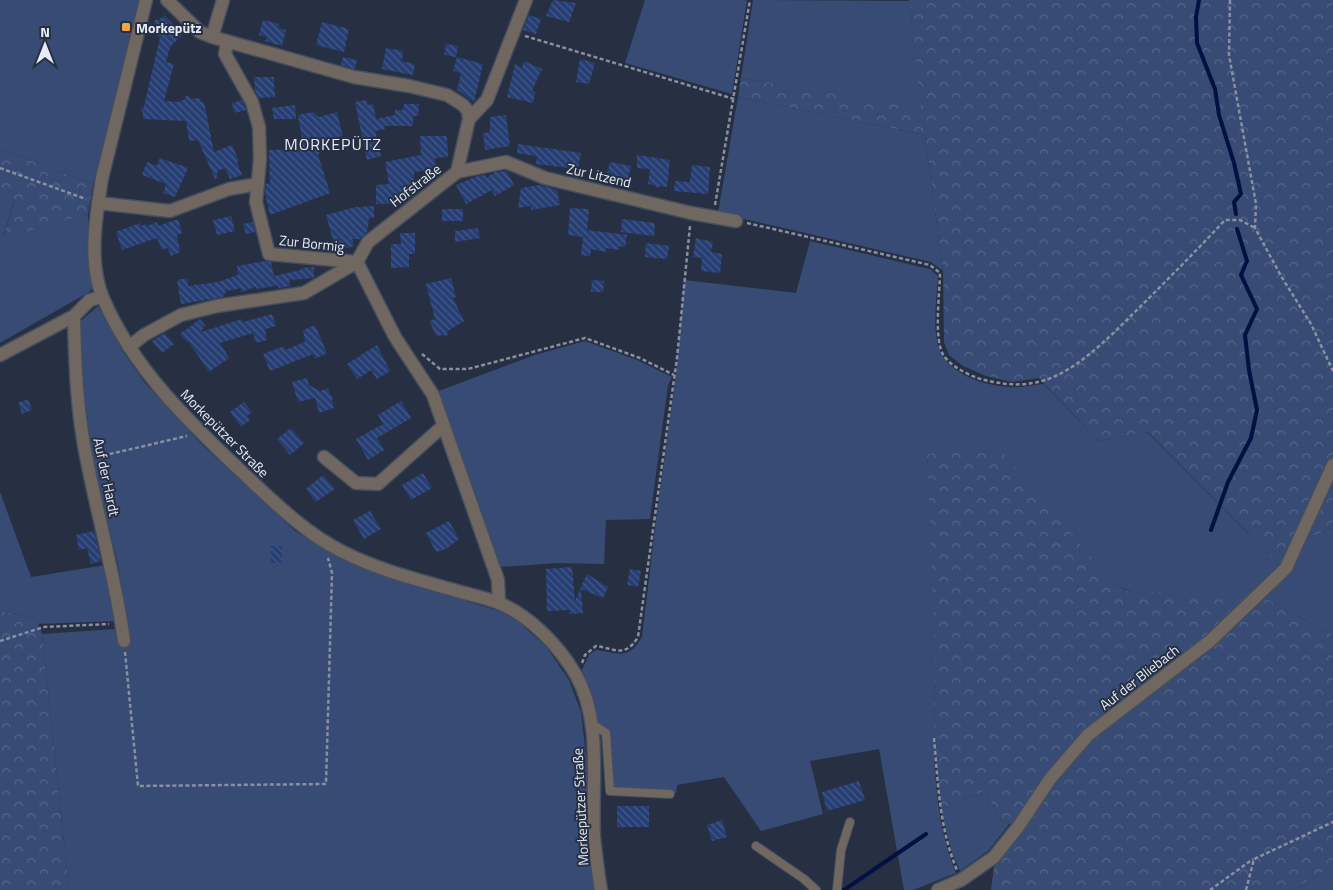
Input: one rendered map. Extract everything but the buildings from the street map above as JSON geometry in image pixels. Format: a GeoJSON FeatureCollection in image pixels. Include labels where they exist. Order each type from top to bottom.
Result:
{"type":"FeatureCollection","features":[{"type":"Feature","properties":{"kind":"street","name":"Morkepützer Straße"},"geometry":{"type":"LineString","coordinates":[[146,0],[98,203],[96,254],[102,297],[129,346],[151,378],[200,433],[291,518],[344,553],[410,578],[499,603],[520,614],[550,641],[576,675],[588,705],[593,759],[594,837],[601,890]]}},
{"type":"Feature","properties":{"kind":"street"},"geometry":{"type":"LineString","coordinates":[[168,0],[200,32],[212,37],[354,77],[409,86],[448,95],[463,104],[468,111],[468,119]]}},
{"type":"Feature","properties":{"kind":"street"},"geometry":{"type":"LineString","coordinates":[[212,37],[223,0]]}},
{"type":"Feature","properties":{"kind":"street"},"geometry":{"type":"LineString","coordinates":[[468,119],[487,100],[526,0]]}},
{"type":"Feature","properties":{"kind":"street","name":"Zur Bormig"},"geometry":{"type":"LineString","coordinates":[[227,42],[225,54],[252,102],[258,127],[260,159],[256,202],[269,254],[356,262],[395,337],[433,395],[443,426],[458,460],[498,580],[499,603]]}},
{"type":"Feature","properties":{"kind":"street","name":"Hofstraße"},"geometry":{"type":"LineString","coordinates":[[129,346],[144,335],[181,315],[217,306],[304,293],[356,262],[368,242],[457,172],[468,119]]}},
{"type":"Feature","properties":{"kind":"street","name":"Zur Litzend"},"geometry":{"type":"LineString","coordinates":[[457,172],[506,162],[545,178],[691,213],[736,221]]}},
{"type":"Feature","properties":{"kind":"street"},"geometry":{"type":"LineString","coordinates":[[98,203],[170,211],[229,189],[258,184]]}},
{"type":"Feature","properties":{"kind":"street"},"geometry":{"type":"LineString","coordinates":[[0,355],[74,316],[90,300],[102,297]]}},
{"type":"Feature","properties":{"kind":"street","name":"Auf der Hardt"},"geometry":{"type":"LineString","coordinates":[[74,316],[75,375],[86,460],[112,568],[124,641]]}},
{"type":"Feature","properties":{"kind":"street"},"geometry":{"type":"LineString","coordinates":[[324,457],[356,483],[378,484],[443,426]]}},
{"type":"Feature","properties":{"kind":"street","name":"Auf der Bliebach"},"geometry":{"type":"LineString","coordinates":[[938,890],[961,880],[994,857],[1050,779],[1088,736],[1210,641],[1286,568],[1333,465]]}},
{"type":"Feature","properties":{"kind":"lane"},"geometry":{"type":"LineString","coordinates":[[590,722],[606,733],[610,791],[670,794]]}},
{"type":"Feature","properties":{"kind":"lane"},"geometry":{"type":"LineString","coordinates":[[837,890],[841,850],[850,822]]}},
{"type":"Feature","properties":{"kind":"lane"},"geometry":{"type":"LineString","coordinates":[[756,846],[804,879],[816,890]]}},
{"type":"Feature","properties":{"kind":"path"},"geometry":{"type":"LineString","coordinates":[[713,216],[750,0]]}},
{"type":"Feature","properties":{"kind":"path"},"geometry":{"type":"LineString","coordinates":[[1230,0],[1229,55],[1256,204],[1255,228],[1281,276],[1311,324],[1333,371]]}},
{"type":"Feature","properties":{"kind":"path"},"geometry":{"type":"LineString","coordinates":[[512,32],[734,99]]}},
{"type":"Feature","properties":{"kind":"path"},"geometry":{"type":"LineString","coordinates":[[0,168],[98,203]]}},
{"type":"Feature","properties":{"kind":"path"},"geometry":{"type":"LineString","coordinates":[[576,675],[585,654],[596,646],[622,652],[632,647],[638,637],[674,375],[691,213]]}},
{"type":"Feature","properties":{"kind":"path"},"geometry":{"type":"LineString","coordinates":[[736,221],[930,265],[940,273],[939,340],[944,356],[960,369],[983,380],[1011,386],[1042,381],[1071,367],[1109,338],[1187,261],[1225,220],[1240,220],[1255,228]]}},
{"type":"Feature","properties":{"kind":"path"},"geometry":{"type":"LineString","coordinates":[[419,352],[440,369],[468,369],[585,338],[640,358],[674,375]]}},
{"type":"Feature","properties":{"kind":"path"},"geometry":{"type":"LineString","coordinates":[[86,460],[125,449],[200,433]]}},
{"type":"Feature","properties":{"kind":"path"},"geometry":{"type":"LineString","coordinates":[[124,641],[138,786],[326,784],[332,572],[323,540]]}},
{"type":"Feature","properties":{"kind":"path"},"geometry":{"type":"LineString","coordinates":[[0,642],[44,627],[122,624]]}},
{"type":"Feature","properties":{"kind":"path"},"geometry":{"type":"LineString","coordinates":[[934,738],[940,810],[950,853],[961,880]]}},
{"type":"Feature","properties":{"kind":"path"},"geometry":{"type":"LineString","coordinates":[[1210,890],[1254,859],[1333,822]]}},
{"type":"Feature","properties":{"kind":"path"},"geometry":{"type":"LineString","coordinates":[[1246,890],[1254,859]]}},
{"type":"Feature","properties":{"kind":"green space"},"geometry":{"type":"Polygon","coordinates":[[[0,0],[140,0],[93,184],[0,149],[0,0]]]}},
{"type":"Feature","properties":{"kind":"green space"},"geometry":{"type":"Polygon","coordinates":[[[645,0],[747,0],[732,94],[625,63],[645,0]]]}},
{"type":"Feature","properties":{"kind":"green space"},"geometry":{"type":"Polygon","coordinates":[[[753,0],[909,1],[922,110],[741,78],[753,0]]]}},
{"type":"Feature","properties":{"kind":"green space"},"geometry":{"type":"Polygon","coordinates":[[[909,0],[1333,0],[1333,528],[1306,539],[1279,564],[1148,432],[1099,441],[1039,378],[1012,382],[986,376],[963,366],[949,355],[944,342],[943,271],[925,135],[738,97],[741,78],[921,109],[909,0]]]}},
{"type":"Feature","properties":{"kind":"green space"},"geometry":{"type":"Polygon","coordinates":[[[738,97],[925,135],[943,271],[931,262],[718,213],[738,97]]]}},
{"type":"Feature","properties":{"kind":"green space"},"geometry":{"type":"Polygon","coordinates":[[[0,149],[93,184],[88,214],[3,238],[15,200],[0,195],[0,149]]]}},
{"type":"Feature","properties":{"kind":"green space"},"geometry":{"type":"Polygon","coordinates":[[[0,195],[15,199],[3,237],[88,214],[88,254],[94,286],[89,292],[0,343],[0,195]]]}},
{"type":"Feature","properties":{"kind":"green space"},"geometry":{"type":"Polygon","coordinates":[[[810,241],[930,269],[938,276],[935,317],[937,341],[941,352],[955,369],[975,380],[998,386],[1018,387],[1044,384],[1099,441],[1147,432],[1279,564],[1254,592],[1131,592],[1113,583],[927,454],[934,597],[936,789],[940,817],[956,873],[913,890],[904,890],[879,749],[810,761],[823,814],[761,831],[724,777],[677,785],[676,793],[618,788],[613,785],[608,733],[598,726],[594,702],[582,670],[589,655],[596,650],[622,654],[632,650],[642,637],[676,375],[684,280],[796,293],[810,241]]]}},
{"type":"Feature","properties":{"kind":"green space"},"geometry":{"type":"Polygon","coordinates":[[[98,306],[123,352],[145,383],[202,445],[295,531],[343,560],[408,584],[499,611],[519,622],[547,648],[569,680],[581,712],[588,774],[595,890],[69,890],[42,634],[129,628],[118,564],[94,466],[75,326],[98,306]]]}},
{"type":"Feature","properties":{"kind":"green space"},"geometry":{"type":"Polygon","coordinates":[[[585,341],[637,360],[672,377],[668,385],[650,519],[606,520],[604,564],[557,563],[499,567],[436,392],[535,355],[585,341]]]}},
{"type":"Feature","properties":{"kind":"green space"},"geometry":{"type":"Polygon","coordinates":[[[998,447],[1113,583],[1130,592],[1254,592],[1333,635],[1333,866],[1293,890],[991,890],[995,859],[1019,828],[999,818],[984,791],[941,810],[934,740],[935,644],[927,454],[998,447]]]}},
{"type":"Feature","properties":{"kind":"green space"},"geometry":{"type":"Polygon","coordinates":[[[0,492],[31,577],[106,565],[117,621],[38,624],[36,618],[0,611],[0,492]]]}},
{"type":"Feature","properties":{"kind":"green space"},"geometry":{"type":"Polygon","coordinates":[[[1333,528],[1333,635],[1263,597],[1289,572],[1298,558],[1306,539],[1333,528]]]}},
{"type":"Feature","properties":{"kind":"green space"},"geometry":{"type":"Polygon","coordinates":[[[0,611],[36,618],[42,634],[69,890],[0,890],[0,611]]]}},
{"type":"Feature","properties":{"kind":"green space"},"geometry":{"type":"Polygon","coordinates":[[[984,791],[999,818],[1010,823],[989,850],[960,871],[952,853],[941,810],[984,791]]]}},
{"type":"Feature","properties":{"kind":"green space"},"geometry":{"type":"Polygon","coordinates":[[[1333,866],[1333,890],[1293,890],[1333,866]]]}},
{"type":"Feature","properties":{"kind":"waterway"},"geometry":{"type":"LineString","coordinates":[[1199,0],[1196,17],[1197,43],[1215,89],[1219,115],[1234,163],[1241,194],[1234,202],[1236,214]]}},
{"type":"Feature","properties":{"kind":"waterway"},"geometry":{"type":"LineString","coordinates":[[1211,530],[1228,482],[1251,438],[1257,410],[1249,370],[1245,335],[1257,309],[1241,275],[1247,261],[1237,229]]}},
{"type":"Feature","properties":{"kind":"waterway"},"geometry":{"type":"LineString","coordinates":[[844,890],[926,834]]}},
{"type":"Feature","properties":{"kind":"place","name":"Morkepütz"},"geometry":{"type":"Point","coordinates":[126,27]}},
{"type":"Feature","properties":{"kind":"district","name":"MORKEPÜTZ"},"geometry":{"type":"Point","coordinates":[333,144]}}]}
